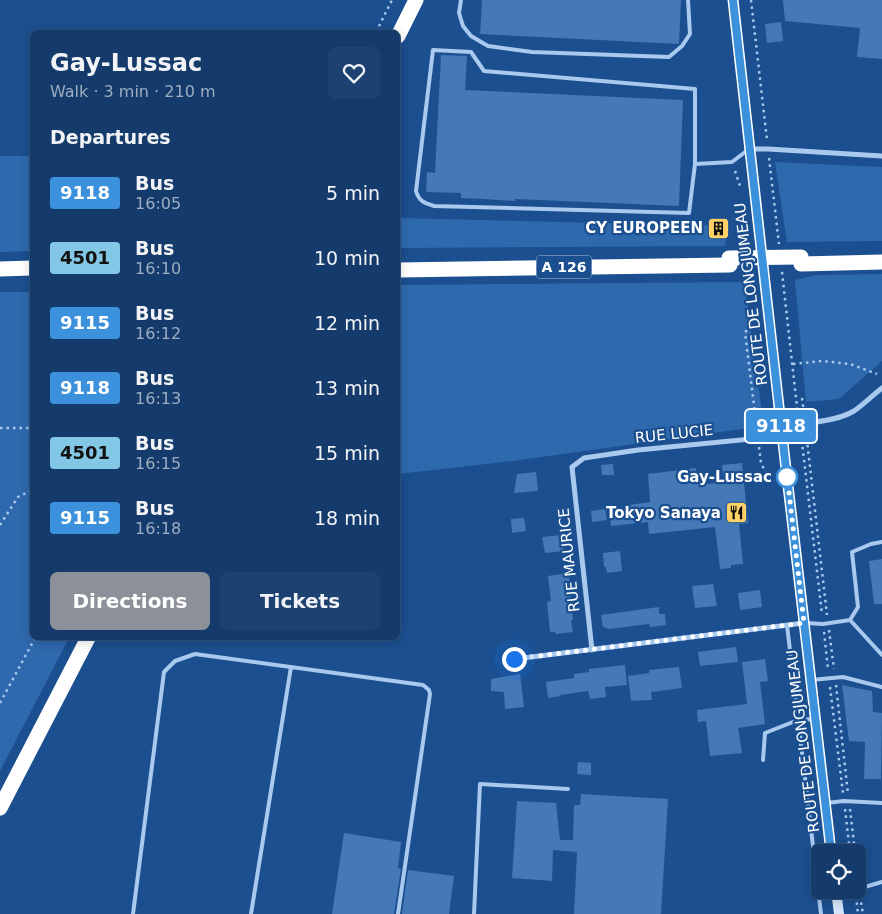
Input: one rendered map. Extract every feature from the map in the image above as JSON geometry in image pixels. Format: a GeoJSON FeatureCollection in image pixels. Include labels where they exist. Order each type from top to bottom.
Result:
{"type":"FeatureCollection","features":[{"type":"Feature","properties":{"kind":"highway"},"geometry":{"type":"LineString","coordinates":[[400,32],[416,0]]}},
{"type":"Feature","properties":{"kind":"highway","name":"A 126"},"geometry":{"type":"LineString","coordinates":[[400,262],[730,261],[882,256]]}},
{"type":"Feature","properties":{"kind":"highway","name":"A 126"},"geometry":{"type":"LineString","coordinates":[[801,260],[882,262]]}},
{"type":"Feature","properties":{"kind":"highway","name":"A 126"},"geometry":{"type":"LineString","coordinates":[[400,270],[730,261]]}},
{"type":"Feature","properties":{"kind":"highway"},"geometry":{"type":"LineString","coordinates":[[0,269],[30,268]]}},
{"type":"Feature","properties":{"kind":"highway"},"geometry":{"type":"LineString","coordinates":[[0,276],[30,275]]}},
{"type":"Feature","properties":{"kind":"highway"},"geometry":{"type":"LineString","coordinates":[[0,808],[87,640]]}},
{"type":"Feature","properties":{"kind":"street","name":"ROUTE DE LONGJUMEAU"},"geometry":{"type":"LineString","coordinates":[[733,0],[830,844]]}},
{"type":"Feature","properties":{"kind":"street"},"geometry":{"type":"LineString","coordinates":[[750,149],[882,156]]}},
{"type":"Feature","properties":{"kind":"street"},"geometry":{"type":"LineString","coordinates":[[781,425],[806,424],[832,419],[854,411],[882,388]]}},
{"type":"Feature","properties":{"kind":"street","name":"RUE LUCIE"},"geometry":{"type":"LineString","coordinates":[[572,467],[584,458],[638,450],[782,436]]}},
{"type":"Feature","properties":{"kind":"street","name":"RUE MAURICE"},"geometry":{"type":"LineString","coordinates":[[572,467],[592,650]]}},
{"type":"Feature","properties":{"kind":"street"},"geometry":{"type":"LineString","coordinates":[[514,659],[804,623]]}},
{"type":"Feature","properties":{"kind":"street"},"geometry":{"type":"LineString","coordinates":[[837,899],[840,914]]}},
{"type":"Feature","properties":{"kind":"lane"},"geometry":{"type":"LineString","coordinates":[[460,0],[459,14],[463,26],[470,36],[488,46],[532,52],[669,57],[682,46],[690,34],[688,0]]}},
{"type":"Feature","properties":{"kind":"lane"},"geometry":{"type":"LineString","coordinates":[[433,50],[471,52],[484,71],[695,89],[695,164],[689,213],[425,204],[418,197],[416,191],[433,50]]}},
{"type":"Feature","properties":{"kind":"lane"},"geometry":{"type":"LineString","coordinates":[[695,164],[732,162],[750,149]]}},
{"type":"Feature","properties":{"kind":"lane"},"geometry":{"type":"LineString","coordinates":[[804,623],[823,624],[850,620],[858,607],[852,552],[871,544],[882,542]]}},
{"type":"Feature","properties":{"kind":"lane"},"geometry":{"type":"LineString","coordinates":[[850,620],[882,655]]}},
{"type":"Feature","properties":{"kind":"lane"},"geometry":{"type":"LineString","coordinates":[[787,625],[821,914]]}},
{"type":"Feature","properties":{"kind":"lane"},"geometry":{"type":"LineString","coordinates":[[133,914],[164,672],[175,661],[195,654],[423,685],[429,690],[430,694],[398,914]]}},
{"type":"Feature","properties":{"kind":"lane"},"geometry":{"type":"LineString","coordinates":[[251,914],[291,667]]}},
{"type":"Feature","properties":{"kind":"lane"},"geometry":{"type":"LineString","coordinates":[[812,680],[843,678],[882,687]]}},
{"type":"Feature","properties":{"kind":"lane"},"geometry":{"type":"LineString","coordinates":[[763,760],[765,733],[798,720],[816,718]]}},
{"type":"Feature","properties":{"kind":"lane"},"geometry":{"type":"LineString","coordinates":[[474,914],[480,784],[568,789]]}},
{"type":"Feature","properties":{"kind":"lane"},"geometry":{"type":"LineString","coordinates":[[826,803],[844,801],[882,803]]}},
{"type":"Feature","properties":{"kind":"lane"},"geometry":{"type":"LineString","coordinates":[[866,887],[882,882]]}},
{"type":"Feature","properties":{"kind":"path"},"geometry":{"type":"LineString","coordinates":[[377,30],[392,0]]}},
{"type":"Feature","properties":{"kind":"path"},"geometry":{"type":"LineString","coordinates":[[732,162],[743,194]]}},
{"type":"Feature","properties":{"kind":"path"},"geometry":{"type":"LineString","coordinates":[[756,313],[745,333],[761,463],[770,482]]}},
{"type":"Feature","properties":{"kind":"path"},"geometry":{"type":"LineString","coordinates":[[792,364],[822,361],[850,364],[877,374]]}},
{"type":"Feature","properties":{"kind":"path"},"geometry":{"type":"LineString","coordinates":[[0,428],[30,428]]}},
{"type":"Feature","properties":{"kind":"path"},"geometry":{"type":"LineString","coordinates":[[0,525],[18,497],[30,491]]}},
{"type":"Feature","properties":{"kind":"path"},"geometry":{"type":"LineString","coordinates":[[0,703],[34,640]]}},
{"type":"Feature","properties":{"kind":"path"},"geometry":{"type":"LineString","coordinates":[[856,899],[858,914]]}},
{"type":"Feature","properties":{"kind":"shaded area"},"geometry":{"type":"Polygon","coordinates":[[[0,156],[30,156],[30,251],[0,252],[0,156]]]}},
{"type":"Feature","properties":{"kind":"shaded area"},"geometry":{"type":"Polygon","coordinates":[[[775,162],[882,167],[882,241],[787,242],[775,162]]]}},
{"type":"Feature","properties":{"kind":"shaded area"},"geometry":{"type":"Polygon","coordinates":[[[400,218],[728,226],[725,246],[400,248],[400,218]]]}},
{"type":"Feature","properties":{"kind":"shaded area"},"geometry":{"type":"Polygon","coordinates":[[[882,274],[882,361],[839,399],[806,402],[795,280],[816,275],[882,274]]]}},
{"type":"Feature","properties":{"kind":"shaded area"},"geometry":{"type":"Polygon","coordinates":[[[744,282],[764,426],[520,460],[400,474],[400,285],[744,282]]]}},
{"type":"Feature","properties":{"kind":"shaded area"},"geometry":{"type":"Polygon","coordinates":[[[0,292],[30,292],[30,640],[68,640],[0,771],[0,292]]]}},
{"type":"Feature","properties":{"kind":"building"},"geometry":{"type":"Polygon","coordinates":[[[482,0],[681,0],[679,44],[480,34],[482,0]]]}},
{"type":"Feature","properties":{"kind":"building"},"geometry":{"type":"Polygon","coordinates":[[[783,0],[882,0],[882,59],[857,57],[860,28],[785,21],[783,0]]]}},
{"type":"Feature","properties":{"kind":"building"},"geometry":{"type":"Polygon","coordinates":[[[781,22],[783,41],[767,43],[765,24],[781,22]]]}},
{"type":"Feature","properties":{"kind":"building"},"geometry":{"type":"Polygon","coordinates":[[[441,55],[467,56],[465,90],[683,100],[679,206],[515,199],[515,201],[461,198],[461,193],[426,192],[427,172],[435,173],[441,55]]]}},
{"type":"Feature","properties":{"kind":"building"},"geometry":{"type":"Polygon","coordinates":[[[742,463],[748,523],[739,524],[743,564],[731,565],[731,568],[720,569],[715,527],[649,534],[648,522],[611,526],[609,512],[630,510],[629,505],[650,502],[648,474],[696,468],[699,485],[724,482],[722,465],[742,463]]]}},
{"type":"Feature","properties":{"kind":"building"},"geometry":{"type":"Polygon","coordinates":[[[613,464],[614,475],[602,475],[601,465],[613,464]]]}},
{"type":"Feature","properties":{"kind":"building"},"geometry":{"type":"Polygon","coordinates":[[[536,472],[538,491],[514,493],[517,474],[536,472]]]}},
{"type":"Feature","properties":{"kind":"building"},"geometry":{"type":"Polygon","coordinates":[[[605,509],[607,520],[592,522],[591,511],[605,509]]]}},
{"type":"Feature","properties":{"kind":"building"},"geometry":{"type":"Polygon","coordinates":[[[524,518],[526,531],[512,533],[511,519],[524,518]]]}},
{"type":"Feature","properties":{"kind":"building"},"geometry":{"type":"Polygon","coordinates":[[[562,535],[564,551],[545,553],[542,537],[562,535]]]}},
{"type":"Feature","properties":{"kind":"building"},"geometry":{"type":"Polygon","coordinates":[[[620,551],[622,571],[607,573],[606,567],[604,567],[603,553],[620,551]]]}},
{"type":"Feature","properties":{"kind":"building"},"geometry":{"type":"Polygon","coordinates":[[[882,559],[882,604],[874,604],[869,561],[882,559]]]}},
{"type":"Feature","properties":{"kind":"building"},"geometry":{"type":"Polygon","coordinates":[[[568,573],[573,632],[556,634],[555,632],[550,632],[547,602],[551,601],[548,576],[568,573]]]}},
{"type":"Feature","properties":{"kind":"building"},"geometry":{"type":"Polygon","coordinates":[[[713,584],[717,606],[695,608],[692,586],[713,584]]]}},
{"type":"Feature","properties":{"kind":"building"},"geometry":{"type":"Polygon","coordinates":[[[760,590],[762,607],[740,610],[738,593],[760,590]]]}},
{"type":"Feature","properties":{"kind":"building"},"geometry":{"type":"Polygon","coordinates":[[[659,607],[659,614],[665,614],[666,625],[650,627],[649,624],[609,629],[603,627],[601,615],[659,607]]]}},
{"type":"Feature","properties":{"kind":"building"},"geometry":{"type":"Polygon","coordinates":[[[736,647],[738,662],[700,666],[698,652],[736,647]]]}},
{"type":"Feature","properties":{"kind":"building"},"geometry":{"type":"Polygon","coordinates":[[[765,659],[768,681],[760,682],[765,724],[738,728],[742,753],[710,756],[706,721],[698,722],[697,710],[747,704],[742,662],[765,659]]]}},
{"type":"Feature","properties":{"kind":"building"},"geometry":{"type":"Polygon","coordinates":[[[625,665],[627,685],[605,687],[606,697],[590,699],[588,691],[548,698],[546,682],[574,678],[574,674],[589,672],[589,669],[625,665]]]}},
{"type":"Feature","properties":{"kind":"building"},"geometry":{"type":"Polygon","coordinates":[[[679,667],[682,688],[651,692],[652,700],[631,701],[628,676],[649,673],[649,670],[679,667]]]}},
{"type":"Feature","properties":{"kind":"building"},"geometry":{"type":"Polygon","coordinates":[[[520,674],[524,707],[505,709],[504,692],[491,691],[491,679],[520,674]]]}},
{"type":"Feature","properties":{"kind":"building"},"geometry":{"type":"Polygon","coordinates":[[[842,685],[872,691],[873,712],[882,713],[881,779],[864,779],[865,742],[849,741],[842,685]]]}},
{"type":"Feature","properties":{"kind":"building"},"geometry":{"type":"Polygon","coordinates":[[[578,762],[591,763],[591,775],[577,774],[578,762]]]}},
{"type":"Feature","properties":{"kind":"building"},"geometry":{"type":"Polygon","coordinates":[[[581,794],[668,799],[661,914],[574,914],[577,852],[553,850],[552,881],[512,878],[517,801],[556,803],[560,840],[573,840],[574,805],[580,805],[581,794]]]}},
{"type":"Feature","properties":{"kind":"building"},"geometry":{"type":"Polygon","coordinates":[[[344,833],[401,842],[398,868],[401,869],[394,914],[332,914],[344,833]]]}},
{"type":"Feature","properties":{"kind":"building"},"geometry":{"type":"Polygon","coordinates":[[[408,870],[454,876],[449,914],[402,914],[408,870]]]}},
{"type":"Feature","properties":{"kind":"bus line","name":"9118"},"geometry":{"type":"LineString","coordinates":[[733,0],[830,844]]}},
{"type":"Feature","properties":{"kind":"place","name":"CY EUROPEEN"},"geometry":{"type":"Point","coordinates":[719,228]}},
{"type":"Feature","properties":{"kind":"place","name":"Gay-Lussac"},"geometry":{"type":"Point","coordinates":[787,477]}},
{"type":"Feature","properties":{"kind":"place","name":"Tokyo Sanaya"},"geometry":{"type":"Point","coordinates":[737,513]}},
{"type":"Feature","properties":{"kind":"route"},"geometry":{"type":"LineString","coordinates":[[514,659],[804,623],[787,475],[787,477]]}}]}
